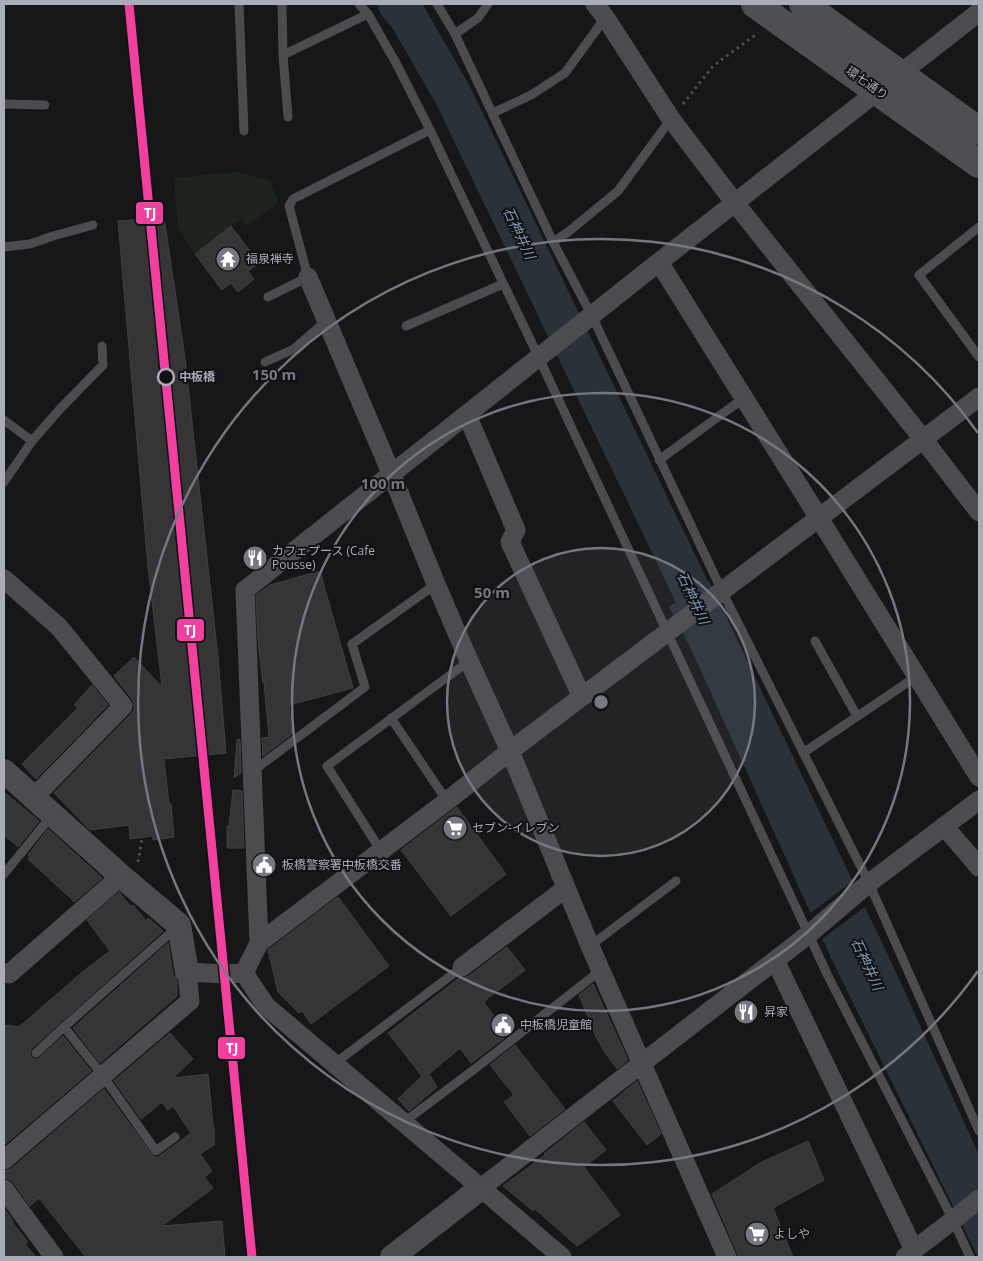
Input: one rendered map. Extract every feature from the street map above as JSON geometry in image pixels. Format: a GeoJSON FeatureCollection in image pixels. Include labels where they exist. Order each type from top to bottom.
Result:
{"type":"FeatureCollection","features":[{"type":"Feature","properties":{"kind":"main road"},"geometry":{"type":"LineString","coordinates":[[803,4],[979,131]]}},
{"type":"Feature","properties":{"kind":"main road","name":"環七通り"},"geometry":{"type":"LineString","coordinates":[[765,11],[979,164]]}},
{"type":"Feature","properties":{"kind":"street"},"geometry":{"type":"LineString","coordinates":[[600,11],[671,119],[979,512]]}},
{"type":"Feature","properties":{"kind":"street"},"geometry":{"type":"LineString","coordinates":[[260,943],[244,590],[979,12]]}},
{"type":"Feature","properties":{"kind":"street"},"geometry":{"type":"LineString","coordinates":[[659,262],[979,777]]}},
{"type":"Feature","properties":{"kind":"street"},"geometry":{"type":"LineString","coordinates":[[308,277],[468,661],[510,751],[590,946],[727,1257]]}},
{"type":"Feature","properties":{"kind":"street"},"geometry":{"type":"LineString","coordinates":[[244,973],[260,943],[510,751],[979,397]]}},
{"type":"Feature","properties":{"kind":"street"},"geometry":{"type":"LineString","coordinates":[[467,415],[516,530],[510,542],[582,697]]}},
{"type":"Feature","properties":{"kind":"street"},"geometry":{"type":"LineString","coordinates":[[4,579],[59,627],[123,706],[34,798]]}},
{"type":"Feature","properties":{"kind":"street"},"geometry":{"type":"LineString","coordinates":[[4,771],[121,876],[179,925],[190,1000],[4,1160]]}},
{"type":"Feature","properties":{"kind":"street"},"geometry":{"type":"LineString","coordinates":[[393,1257],[979,800]]}},
{"type":"Feature","properties":{"kind":"street"},"geometry":{"type":"LineString","coordinates":[[944,826],[979,867]]}},
{"type":"Feature","properties":{"kind":"street"},"geometry":{"type":"LineString","coordinates":[[4,972],[9,974],[121,876]]}},
{"type":"Feature","properties":{"kind":"street"},"geometry":{"type":"LineString","coordinates":[[462,967],[566,888]]}},
{"type":"Feature","properties":{"kind":"street"},"geometry":{"type":"LineString","coordinates":[[775,960],[909,1253],[979,1199]]}},
{"type":"Feature","properties":{"kind":"street"},"geometry":{"type":"LineString","coordinates":[[187,972],[244,973]]}},
{"type":"Feature","properties":{"kind":"street"},"geometry":{"type":"LineString","coordinates":[[244,973],[266,1006],[562,1257]]}},
{"type":"Feature","properties":{"kind":"street"},"geometry":{"type":"LineString","coordinates":[[4,1190],[54,1257]]}},
{"type":"Feature","properties":{"kind":"lane"},"geometry":{"type":"LineString","coordinates":[[238,4],[244,131]]}},
{"type":"Feature","properties":{"kind":"lane"},"geometry":{"type":"LineString","coordinates":[[282,4],[283,55],[288,117]]}},
{"type":"Feature","properties":{"kind":"lane"},"geometry":{"type":"LineString","coordinates":[[359,4],[368,14],[396,63],[430,130],[503,284],[540,356],[828,976],[953,1220],[970,1257]]}},
{"type":"Feature","properties":{"kind":"lane"},"geometry":{"type":"LineString","coordinates":[[437,4],[493,113],[589,318],[659,460],[720,593],[869,884],[979,1131]]}},
{"type":"Feature","properties":{"kind":"lane"},"geometry":{"type":"LineString","coordinates":[[454,34],[478,18],[488,4]]}},
{"type":"Feature","properties":{"kind":"lane"},"geometry":{"type":"LineString","coordinates":[[493,113],[531,96],[565,72],[600,11]]}},
{"type":"Feature","properties":{"kind":"lane"},"geometry":{"type":"LineString","coordinates":[[283,55],[368,14]]}},
{"type":"Feature","properties":{"kind":"lane"},"geometry":{"type":"LineString","coordinates":[[4,104],[46,105]]}},
{"type":"Feature","properties":{"kind":"lane"},"geometry":{"type":"LineString","coordinates":[[553,242],[618,191],[671,119]]}},
{"type":"Feature","properties":{"kind":"lane"},"geometry":{"type":"LineString","coordinates":[[268,297],[308,277],[289,206],[293,199],[430,130]]}},
{"type":"Feature","properties":{"kind":"lane"},"geometry":{"type":"LineString","coordinates":[[4,247],[30,244],[93,225]]}},
{"type":"Feature","properties":{"kind":"lane"},"geometry":{"type":"LineString","coordinates":[[979,228],[919,275],[979,357]]}},
{"type":"Feature","properties":{"kind":"lane"},"geometry":{"type":"LineString","coordinates":[[406,326],[503,284]]}},
{"type":"Feature","properties":{"kind":"lane"},"geometry":{"type":"LineString","coordinates":[[266,362],[294,349],[326,320]]}},
{"type":"Feature","properties":{"kind":"lane"},"geometry":{"type":"LineString","coordinates":[[4,482],[32,441],[103,365],[102,346]]}},
{"type":"Feature","properties":{"kind":"lane"},"geometry":{"type":"LineString","coordinates":[[659,460],[744,398]]}},
{"type":"Feature","properties":{"kind":"lane"},"geometry":{"type":"LineString","coordinates":[[4,420],[32,441]]}},
{"type":"Feature","properties":{"kind":"lane"},"geometry":{"type":"LineString","coordinates":[[253,771],[365,687],[352,644],[436,584]]}},
{"type":"Feature","properties":{"kind":"lane"},"geometry":{"type":"LineString","coordinates":[[815,641],[857,716]]}},
{"type":"Feature","properties":{"kind":"lane"},"geometry":{"type":"LineString","coordinates":[[381,851],[327,766],[468,661]]}},
{"type":"Feature","properties":{"kind":"lane"},"geometry":{"type":"LineString","coordinates":[[803,753],[917,676]]}},
{"type":"Feature","properties":{"kind":"lane"},"geometry":{"type":"LineString","coordinates":[[391,718],[447,801]]}},
{"type":"Feature","properties":{"kind":"lane"},"geometry":{"type":"LineString","coordinates":[[4,874],[52,814]]}},
{"type":"Feature","properties":{"kind":"lane"},"geometry":{"type":"LineString","coordinates":[[590,946],[676,881]]}},
{"type":"Feature","properties":{"kind":"lane"},"geometry":{"type":"LineString","coordinates":[[36,1053],[179,925]]}},
{"type":"Feature","properties":{"kind":"lane"},"geometry":{"type":"LineString","coordinates":[[334,1064],[462,967]]}},
{"type":"Feature","properties":{"kind":"lane"},"geometry":{"type":"LineString","coordinates":[[404,1122],[601,970]]}},
{"type":"Feature","properties":{"kind":"lane"},"geometry":{"type":"LineString","coordinates":[[64,1027],[103,1076],[156,1151],[175,1137]]}},
{"type":"Feature","properties":{"kind":"path"},"geometry":{"type":"LineString","coordinates":[[671,119],[713,66],[765,11]]}},
{"type":"Feature","properties":{"kind":"shaded area"},"geometry":{"type":"Polygon","coordinates":[[[235,172],[271,181],[278,203],[247,226],[241,219],[194,253],[178,228],[174,178],[235,172]]]}},
{"type":"Feature","properties":{"kind":"water"},"geometry":{"type":"Polygon","coordinates":[[[709,581],[888,955],[979,1155],[979,1257],[831,958],[691,649],[669,607],[709,581]]]}},
{"type":"Feature","properties":{"kind":"pier"},"geometry":{"type":"Polygon","coordinates":[[[853,881],[866,906],[821,940],[809,914],[853,881]]]}},
{"type":"Feature","properties":{"kind":"building"},"geometry":{"type":"Polygon","coordinates":[[[164,217],[185,358],[218,657],[226,753],[164,759],[174,837],[153,840],[153,836],[130,839],[129,825],[90,830],[54,793],[134,710],[132,699],[114,676],[134,657],[162,687],[148,567],[118,221],[164,217]]]}},
{"type":"Feature","properties":{"kind":"building"},"geometry":{"type":"Polygon","coordinates":[[[231,226],[259,263],[248,271],[254,279],[238,292],[231,283],[222,290],[195,254],[231,226]]]}},
{"type":"Feature","properties":{"kind":"building"},"geometry":{"type":"Polygon","coordinates":[[[320,571],[353,688],[289,705],[292,734],[263,756],[262,738],[269,737],[258,643],[256,595],[270,585],[320,571]]]}},
{"type":"Feature","properties":{"kind":"building"},"geometry":{"type":"Polygon","coordinates":[[[92,685],[108,705],[36,779],[22,764],[78,708],[74,705],[92,685]]]}},
{"type":"Feature","properties":{"kind":"building"},"geometry":{"type":"Polygon","coordinates":[[[240,739],[241,773],[234,778],[237,740],[240,739]]]}},
{"type":"Feature","properties":{"kind":"building"},"geometry":{"type":"Polygon","coordinates":[[[233,790],[242,791],[244,848],[227,848],[227,826],[229,826],[233,790]]]}},
{"type":"Feature","properties":{"kind":"building"},"geometry":{"type":"Polygon","coordinates":[[[4,792],[39,821],[18,847],[4,835],[4,792]]]}},
{"type":"Feature","properties":{"kind":"building"},"geometry":{"type":"Polygon","coordinates":[[[457,807],[506,874],[451,916],[401,850],[457,807]]]}},
{"type":"Feature","properties":{"kind":"building"},"geometry":{"type":"Polygon","coordinates":[[[48,829],[102,878],[74,902],[28,859],[30,856],[28,855],[48,829]]]}},
{"type":"Feature","properties":{"kind":"building"},"geometry":{"type":"Polygon","coordinates":[[[119,892],[146,921],[148,918],[163,931],[31,1049],[31,1057],[38,1059],[63,1036],[91,1071],[4,1145],[4,1025],[19,1027],[86,969],[110,951],[87,920],[119,892]]]}},
{"type":"Feature","properties":{"kind":"building"},"geometry":{"type":"Polygon","coordinates":[[[338,897],[389,966],[311,1024],[302,1011],[299,1013],[278,992],[268,950],[338,897]]]}},
{"type":"Feature","properties":{"kind":"building"},"geometry":{"type":"Polygon","coordinates":[[[168,943],[173,974],[177,981],[177,996],[100,1063],[73,1028],[168,943]]]}},
{"type":"Feature","properties":{"kind":"building"},"geometry":{"type":"Polygon","coordinates":[[[507,947],[525,970],[484,1003],[508,1035],[471,1063],[460,1048],[429,1074],[437,1087],[409,1111],[398,1099],[422,1076],[388,1033],[459,978],[469,976],[507,947]]]}},
{"type":"Feature","properties":{"kind":"building"},"geometry":{"type":"Polygon","coordinates":[[[593,984],[628,1060],[617,1069],[596,1037],[579,995],[593,984]]]}},
{"type":"Feature","properties":{"kind":"building"},"geometry":{"type":"Polygon","coordinates":[[[170,1033],[193,1059],[173,1078],[208,1074],[214,1127],[214,1145],[200,1154],[212,1171],[204,1177],[213,1188],[162,1226],[222,1221],[225,1257],[86,1257],[39,1198],[30,1206],[13,1182],[4,1178],[4,1171],[11,1169],[104,1089],[156,1158],[191,1133],[173,1106],[168,1110],[162,1102],[141,1119],[114,1081],[170,1033]]]}},
{"type":"Feature","properties":{"kind":"building"},"geometry":{"type":"Polygon","coordinates":[[[515,1045],[565,1109],[530,1136],[504,1102],[514,1095],[490,1065],[515,1045]]]}},
{"type":"Feature","properties":{"kind":"building"},"geometry":{"type":"Polygon","coordinates":[[[637,1081],[661,1134],[647,1145],[613,1101],[637,1081]]]}},
{"type":"Feature","properties":{"kind":"building"},"geometry":{"type":"Polygon","coordinates":[[[584,1122],[606,1150],[584,1167],[620,1215],[577,1246],[535,1209],[533,1211],[503,1186],[545,1155],[584,1122]]]}},
{"type":"Feature","properties":{"kind":"building"},"geometry":{"type":"Polygon","coordinates":[[[808,1141],[824,1180],[773,1208],[793,1257],[738,1257],[712,1194],[760,1163],[808,1141]]]}},
{"type":"Feature","properties":{"kind":"building"},"geometry":{"type":"Polygon","coordinates":[[[4,1208],[12,1222],[28,1242],[25,1244],[36,1257],[4,1257],[4,1208]]]}},
{"type":"Feature","properties":{"kind":"waterway","name":"石神井川"},"geometry":{"type":"LineString","coordinates":[[397,4],[408,17],[453,95],[714,638]]}},
{"type":"Feature","properties":{"kind":"transit line","name":"TJ"},"geometry":{"type":"LineString","coordinates":[[129,4],[252,1257]]}},
{"type":"Feature","properties":{"kind":"place","name":"福泉禅寺"},"geometry":{"type":"Point","coordinates":[228,259]}},
{"type":"Feature","properties":{"kind":"place","name":"中板橋"},"geometry":{"type":"Point","coordinates":[166,377]}},
{"type":"Feature","properties":{"kind":"place","name":"カフェプース (Cafe Pousse)"},"geometry":{"type":"Point","coordinates":[255,558]}},
{"type":"Feature","properties":{"kind":"place","name":"セブン-イレブン"},"geometry":{"type":"Point","coordinates":[455,828]}},
{"type":"Feature","properties":{"kind":"place","name":"板橋警察署中板橋交番"},"geometry":{"type":"Point","coordinates":[264,865]}},
{"type":"Feature","properties":{"kind":"place","name":"昇家"},"geometry":{"type":"Point","coordinates":[746,1012]}},
{"type":"Feature","properties":{"kind":"place","name":"中板橋児童館"},"geometry":{"type":"Point","coordinates":[503,1025]}},
{"type":"Feature","properties":{"kind":"place","name":"よしや"},"geometry":{"type":"Point","coordinates":[757,1234]}}]}
